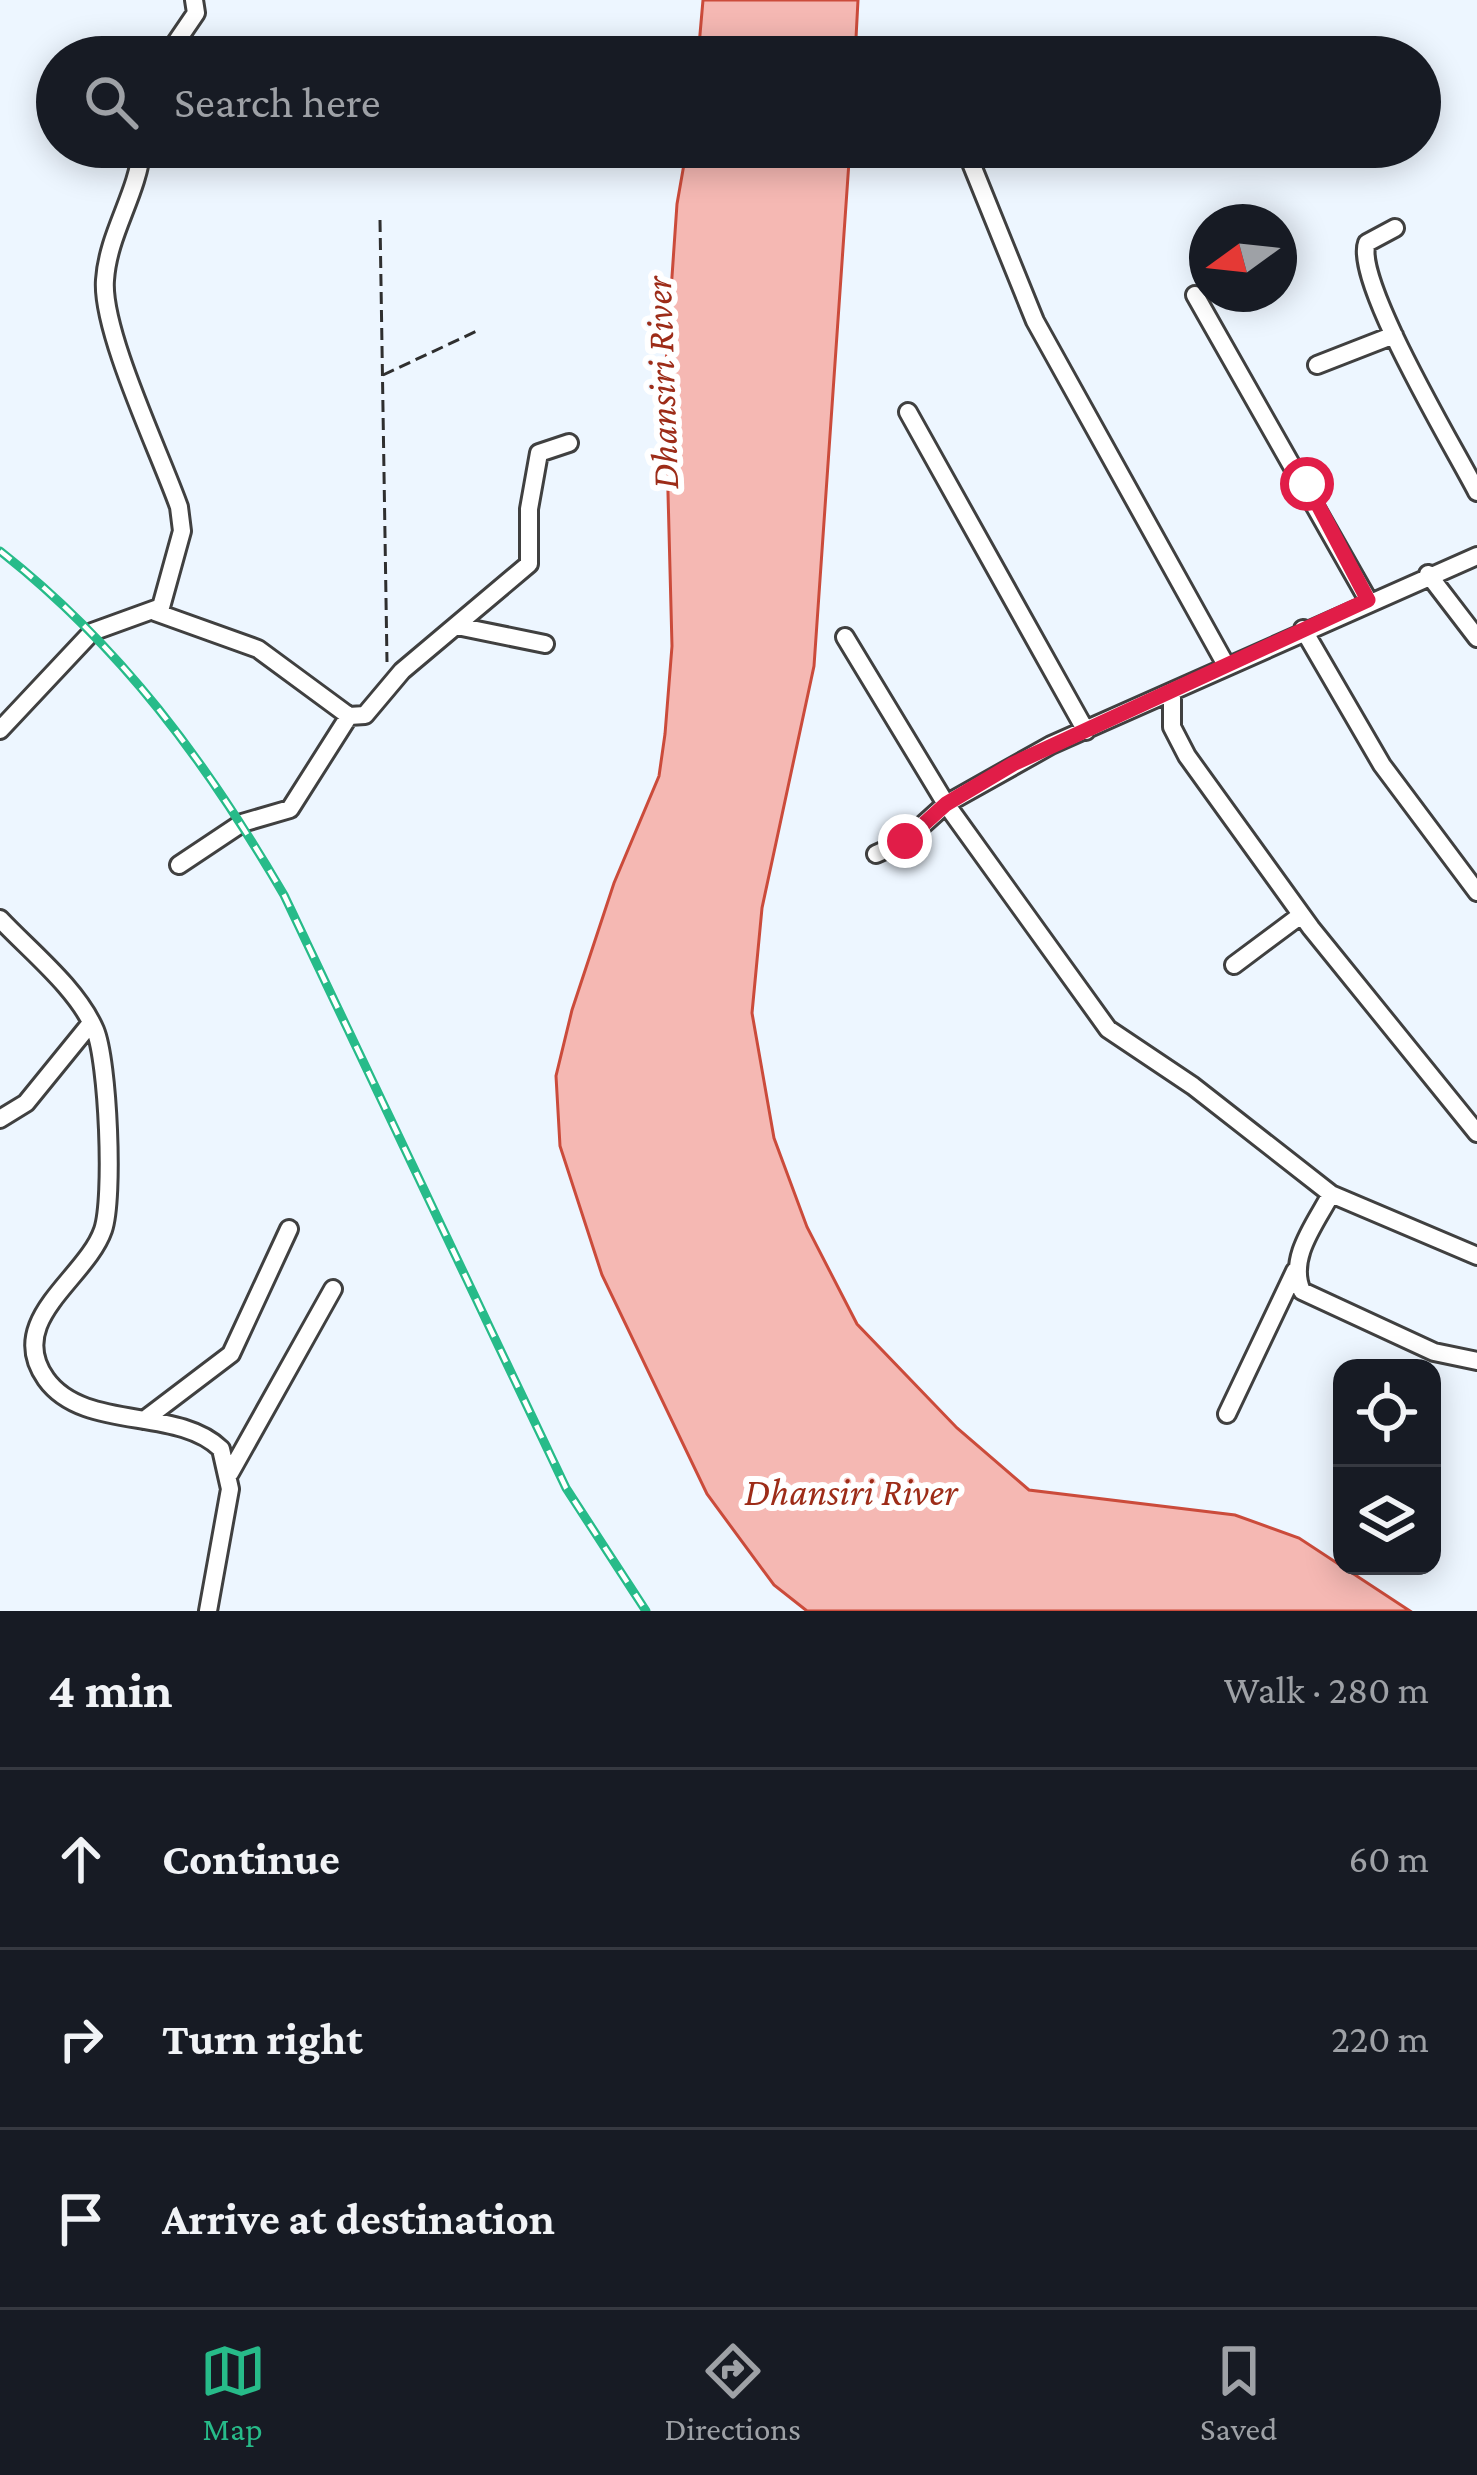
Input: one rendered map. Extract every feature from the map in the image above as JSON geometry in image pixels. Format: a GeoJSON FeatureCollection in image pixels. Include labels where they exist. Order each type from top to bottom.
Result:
{"type":"FeatureCollection","features":[{"type":"Feature","properties":{"kind":"street"},"geometry":{"type":"LineString","coordinates":[[180,36],[196,13],[194,0]]}},
{"type":"Feature","properties":{"kind":"street"},"geometry":{"type":"LineString","coordinates":[[0,730],[92,632],[155,612],[166,597],[182,520],[105,297],[108,257],[139,168]]}},
{"type":"Feature","properties":{"kind":"street"},"geometry":{"type":"LineString","coordinates":[[973,168],[1035,321],[1226,665]]}},
{"type":"Feature","properties":{"kind":"street"},"geometry":{"type":"LineString","coordinates":[[1395,228],[1367,243],[1364,258],[1394,335],[1477,492]]}},
{"type":"Feature","properties":{"kind":"street"},"geometry":{"type":"LineString","coordinates":[[1206,312],[1307,484],[1368,600]]}},
{"type":"Feature","properties":{"kind":"street"},"geometry":{"type":"LineString","coordinates":[[1317,365],[1394,335]]}},
{"type":"Feature","properties":{"kind":"street"},"geometry":{"type":"LineString","coordinates":[[908,412],[1085,731]]}},
{"type":"Feature","properties":{"kind":"street"},"geometry":{"type":"LineString","coordinates":[[179,865],[242,823],[290,809],[349,716],[374,709],[387,688],[484,596],[529,564],[529,509],[538,453],[569,443]]}},
{"type":"Feature","properties":{"kind":"street"},"geometry":{"type":"LineString","coordinates":[[876,854],[905,841],[946,804],[1085,731],[1303,629],[1477,556]]}},
{"type":"Feature","properties":{"kind":"street"},"geometry":{"type":"LineString","coordinates":[[1428,574],[1477,638]]}},
{"type":"Feature","properties":{"kind":"street"},"geometry":{"type":"LineString","coordinates":[[155,612],[258,649],[349,716]]}},
{"type":"Feature","properties":{"kind":"street"},"geometry":{"type":"LineString","coordinates":[[457,626],[544,644]]}},
{"type":"Feature","properties":{"kind":"street"},"geometry":{"type":"LineString","coordinates":[[1303,629],[1382,765],[1477,892]]}},
{"type":"Feature","properties":{"kind":"street"},"geometry":{"type":"LineString","coordinates":[[845,638],[946,804],[1108,1029],[1193,1086],[1331,1194],[1477,1256]]}},
{"type":"Feature","properties":{"kind":"street"},"geometry":{"type":"LineString","coordinates":[[1172,692],[1176,740],[1301,915],[1477,1133]]}},
{"type":"Feature","properties":{"kind":"street"},"geometry":{"type":"LineString","coordinates":[[1234,965],[1301,915]]}},
{"type":"Feature","properties":{"kind":"street"},"geometry":{"type":"LineString","coordinates":[[1,923],[91,1023],[101,1060],[109,1205],[96,1245],[37,1325],[34,1348],[40,1370],[58,1392],[212,1440],[230,1473]]}},
{"type":"Feature","properties":{"kind":"street"},"geometry":{"type":"LineString","coordinates":[[0,1119],[26,1103],[91,1023]]}},
{"type":"Feature","properties":{"kind":"street"},"geometry":{"type":"LineString","coordinates":[[1227,1414],[1331,1194]]}},
{"type":"Feature","properties":{"kind":"street"},"geometry":{"type":"LineString","coordinates":[[144,1420],[231,1354],[289,1229]]}},
{"type":"Feature","properties":{"kind":"street"},"geometry":{"type":"LineString","coordinates":[[1295,1270],[1307,1296],[1446,1357],[1477,1361]]}},
{"type":"Feature","properties":{"kind":"street"},"geometry":{"type":"LineString","coordinates":[[208,1611],[230,1473],[334,1289]]}},
{"type":"Feature","properties":{"kind":"path"},"geometry":{"type":"LineString","coordinates":[[380,220],[387,688]]}},
{"type":"Feature","properties":{"kind":"path"},"geometry":{"type":"LineString","coordinates":[[381,376],[479,329]]}},
{"type":"Feature","properties":{"kind":"water"},"geometry":{"type":"Polygon","coordinates":[[[703,0],[858,0],[856,36],[700,36],[703,0]]]}},
{"type":"Feature","properties":{"kind":"water","name":"Dhansiri River"},"geometry":{"type":"Polygon","coordinates":[[[683,168],[849,168],[814,666],[762,908],[752,1013],[774,1138],[807,1227],[857,1324],[957,1428],[1029,1490],[1235,1515],[1299,1538],[1333,1560],[1333,1575],[1355,1575],[1410,1611],[807,1611],[774,1585],[707,1494],[602,1275],[560,1146],[556,1076],[572,1010],[614,883],[659,776],[672,646],[665,378],[683,168]]]}},
{"type":"Feature","properties":{"kind":"railway"},"geometry":{"type":"LineString","coordinates":[[0,551],[85,626],[123,667],[192,753],[255,846],[284,895],[566,1488],[646,1611]]}},
{"type":"Feature","properties":{"kind":"route"},"geometry":{"type":"LineString","coordinates":[[905,841],[946,804],[1013,764],[1368,600],[1307,484]]}}]}
